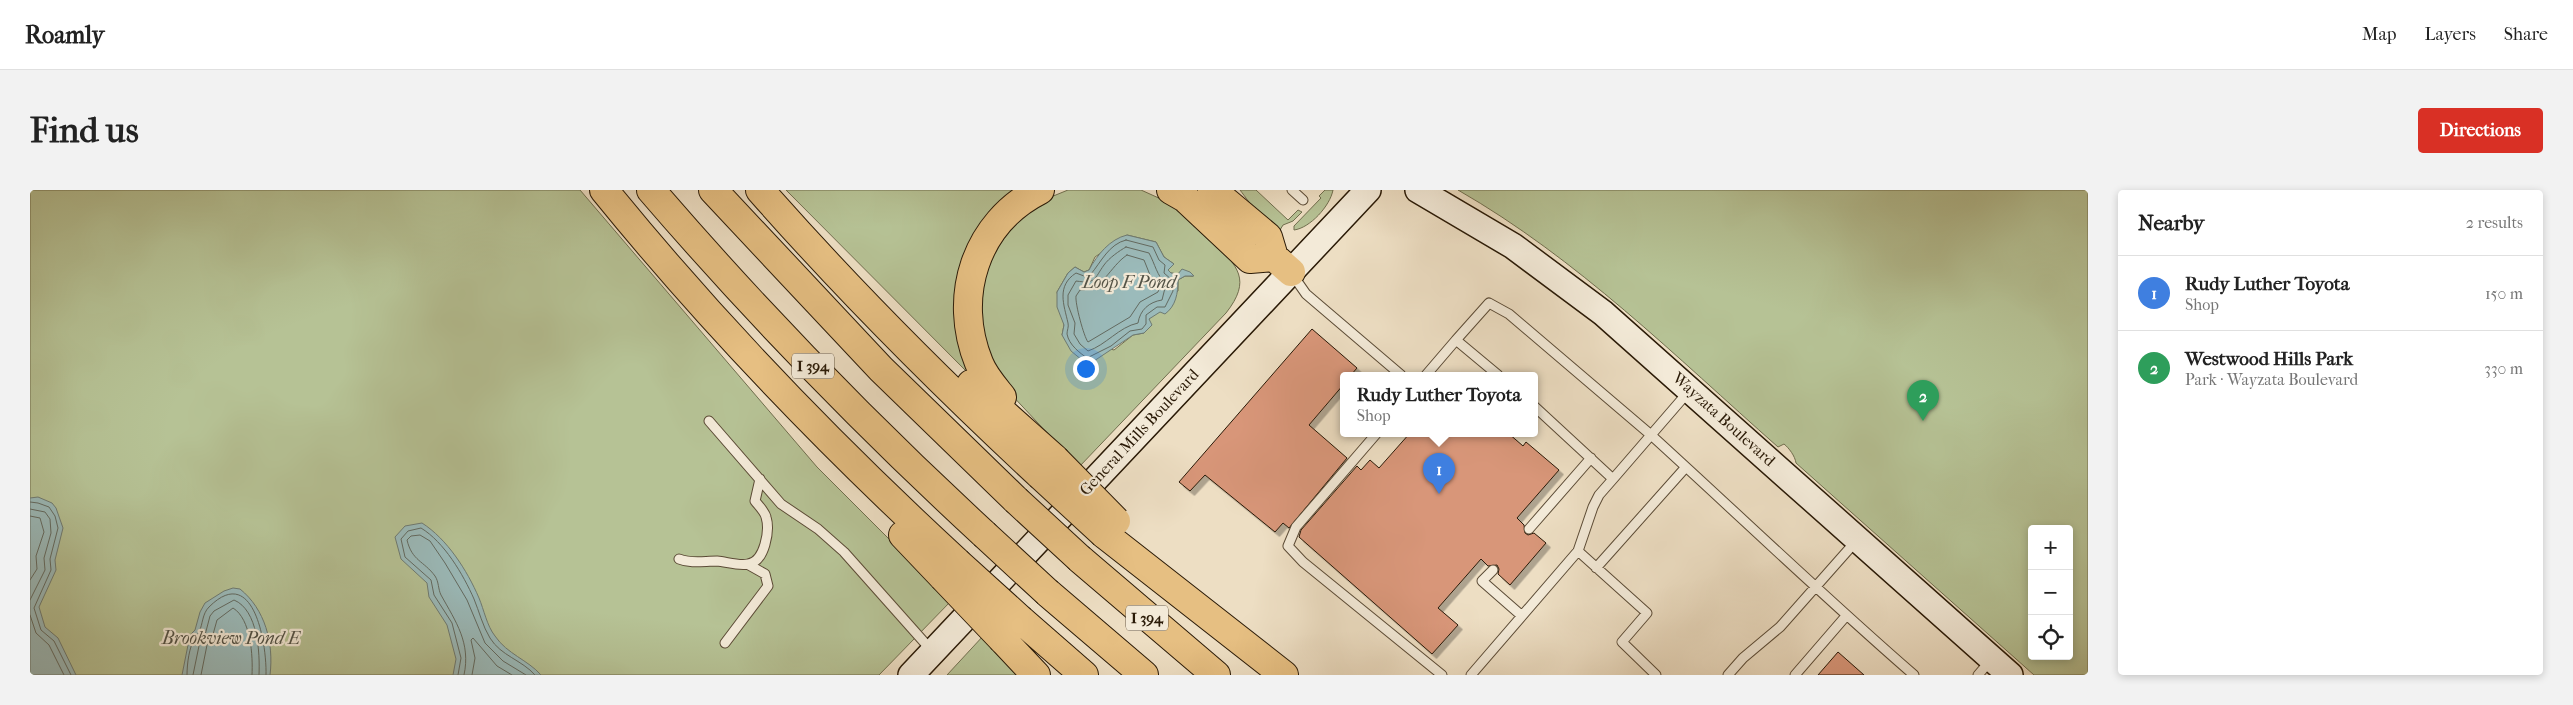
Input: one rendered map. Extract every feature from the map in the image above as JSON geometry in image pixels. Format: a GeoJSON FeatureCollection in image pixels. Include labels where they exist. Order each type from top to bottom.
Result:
{"type":"FeatureCollection","features":[{"type":"Feature","properties":{"kind":"highway"},"geometry":{"type":"LineString","coordinates":[[604,190],[706,309],[809,419],[894,526],[950,570],[1022,620],[1084,675]]}},
{"type":"Feature","properties":{"kind":"highway","name":"I 394"},"geometry":{"type":"LineString","coordinates":[[651,190],[751,303],[918,472],[1048,593],[1144,675]]}},
{"type":"Feature","properties":{"kind":"highway","name":"I 394"},"geometry":{"type":"LineString","coordinates":[[713,190],[875,363],[1016,500],[1080,559],[1216,675]]}},
{"type":"Feature","properties":{"kind":"highway"},"geometry":{"type":"LineString","coordinates":[[760,190],[814,250],[922,361],[1048,467],[1110,527],[1225,628],[1284,675]]}},
{"type":"Feature","properties":{"kind":"highway"},"geometry":{"type":"LineString","coordinates":[[773,190],[824,234],[886,300],[995,407],[1048,467]]}},
{"type":"Feature","properties":{"kind":"highway"},"geometry":{"type":"LineString","coordinates":[[1040,190],[1004,216],[984,241],[972,274],[968,318],[975,351],[988,379],[1048,467]]}},
{"type":"Feature","properties":{"kind":"highway"},"geometry":{"type":"LineString","coordinates":[[1171,190],[1185,198],[1250,259],[1283,265]]}},
{"type":"Feature","properties":{"kind":"highway"},"geometry":{"type":"LineString","coordinates":[[1212,190],[1268,237],[1283,265]]}},
{"type":"Feature","properties":{"kind":"highway"},"geometry":{"type":"LineString","coordinates":[[1231,190],[1257,228]]}},
{"type":"Feature","properties":{"kind":"highway"},"geometry":{"type":"LineString","coordinates":[[950,570],[1003,640],[1036,675]]}},
{"type":"Feature","properties":{"kind":"street","name":"General Mills Boulevard"},"geometry":{"type":"LineString","coordinates":[[911,675],[1283,265],[1368,190]]}},
{"type":"Feature","properties":{"kind":"street","name":"Wayzata Boulevard"},"geometry":{"type":"LineString","coordinates":[[1418,190],[1478,224],[1523,253],[1603,313],[1858,538],[1993,670]]}},
{"type":"Feature","properties":{"kind":"lane"},"geometry":{"type":"LineString","coordinates":[[1292,190],[1303,200]]}},
{"type":"Feature","properties":{"kind":"lane"},"geometry":{"type":"LineString","coordinates":[[1283,265],[1306,294],[1397,372]]}},
{"type":"Feature","properties":{"kind":"lane"},"geometry":{"type":"LineString","coordinates":[[1429,372],[1489,302],[1509,314],[1686,466],[1815,584],[1846,616],[1914,675]]}},
{"type":"Feature","properties":{"kind":"lane"},"geometry":{"type":"LineString","coordinates":[[1456,340],[1494,372]]}},
{"type":"Feature","properties":{"kind":"lane"},"geometry":{"type":"LineString","coordinates":[[1471,675],[1578,551],[1599,495],[1691,389]]}},
{"type":"Feature","properties":{"kind":"lane"},"geometry":{"type":"LineString","coordinates":[[1538,410],[1613,479]]}},
{"type":"Feature","properties":{"kind":"lane"},"geometry":{"type":"LineString","coordinates":[[709,421],[781,504],[818,529],[844,552],[932,651]]}},
{"type":"Feature","properties":{"kind":"lane"},"geometry":{"type":"LineString","coordinates":[[1374,437],[1296,527],[1288,546],[1303,562],[1442,675]]}},
{"type":"Feature","properties":{"kind":"lane"},"geometry":{"type":"LineString","coordinates":[[1529,529],[1591,458]]}},
{"type":"Feature","properties":{"kind":"lane"},"geometry":{"type":"LineString","coordinates":[[1596,568],[1686,466]]}},
{"type":"Feature","properties":{"kind":"lane"},"geometry":{"type":"LineString","coordinates":[[749,565],[761,554],[766,532],[766,516],[755,501],[760,479]]}},
{"type":"Feature","properties":{"kind":"lane"},"geometry":{"type":"LineString","coordinates":[[1728,675],[1743,658],[1780,627],[1815,584],[1858,538]]}},
{"type":"Feature","properties":{"kind":"lane"},"geometry":{"type":"LineString","coordinates":[[1578,551],[1647,613],[1622,642],[1656,675]]}},
{"type":"Feature","properties":{"kind":"lane"},"geometry":{"type":"LineString","coordinates":[[678,559],[687,562],[719,562],[749,565],[765,574],[768,586],[725,643]]}},
{"type":"Feature","properties":{"kind":"lane"},"geometry":{"type":"LineString","coordinates":[[1493,570],[1482,581],[1522,616]]}},
{"type":"Feature","properties":{"kind":"lane"},"geometry":{"type":"LineString","coordinates":[[1796,675],[1846,616]]}},
{"type":"Feature","properties":{"kind":"green space"},"geometry":{"type":"Polygon","coordinates":[[[30,190],[580,190],[817,467],[951,601],[879,675],[30,675],[30,190]]]}},
{"type":"Feature","properties":{"kind":"green space"},"geometry":{"type":"Polygon","coordinates":[[[786,190],[1018,190],[996,209],[969,374],[786,190]]]}},
{"type":"Feature","properties":{"kind":"green space"},"geometry":{"type":"Polygon","coordinates":[[[1068,190],[1141,190],[1172,204],[1212,241],[1235,266],[1240,282],[1234,301],[1226,313],[1079,467],[994,376],[973,317],[998,237],[1046,199],[1068,190]],[[1127,235],[1095,257],[1089,270],[1084,272],[1075,267],[1068,273],[1057,292],[1064,325],[1062,335],[1114,350],[1133,335],[1144,333],[1149,319],[1178,291],[1178,280],[1185,276],[1193,276],[1171,273],[1168,270],[1174,264],[1164,257],[1156,242],[1127,235]]]}},
{"type":"Feature","properties":{"kind":"green space"},"geometry":{"type":"Polygon","coordinates":[[[1240,190],[1256,190],[1288,220],[1298,210],[1302,212],[1293,221],[1283,225],[1280,230],[1263,219],[1240,190]]]}},
{"type":"Feature","properties":{"kind":"green space"},"geometry":{"type":"Polygon","coordinates":[[[1325,190],[1333,190],[1324,209],[1313,221],[1294,230],[1294,226],[1321,198],[1319,196],[1325,190]]]}},
{"type":"Feature","properties":{"kind":"green space"},"geometry":{"type":"Polygon","coordinates":[[[1458,190],[2088,190],[2088,675],[2034,675],[1796,463],[1792,452],[1784,444],[1778,447],[1624,310],[1544,246],[1458,190]]]}},
{"type":"Feature","properties":{"kind":"green space"},"geometry":{"type":"Polygon","coordinates":[[[984,635],[1023,675],[947,675],[984,635]]]}},
{"type":"Feature","properties":{"kind":"water","name":"Loop F Pond"},"geometry":{"type":"Polygon","coordinates":[[[1127,235],[1156,242],[1164,257],[1174,264],[1168,270],[1171,273],[1178,274],[1182,269],[1194,276],[1185,276],[1178,280],[1177,294],[1172,307],[1165,314],[1160,312],[1149,319],[1152,325],[1144,333],[1133,335],[1088,365],[1071,351],[1062,335],[1064,325],[1057,307],[1057,292],[1068,273],[1075,267],[1084,272],[1089,270],[1105,248],[1115,240],[1127,235]]]}},
{"type":"Feature","properties":{"kind":"water"},"geometry":{"type":"Polygon","coordinates":[[[38,497],[52,503],[56,508],[63,528],[55,560],[56,570],[39,607],[45,627],[58,638],[76,675],[30,675],[30,498],[38,497]]]}},
{"type":"Feature","properties":{"kind":"water"},"geometry":{"type":"Polygon","coordinates":[[[422,523],[448,546],[462,566],[474,587],[495,636],[505,648],[541,675],[453,675],[456,659],[447,625],[429,597],[427,583],[401,559],[395,537],[405,526],[422,523]]]}},
{"type":"Feature","properties":{"kind":"water","name":"Brookview Pond E"},"geometry":{"type":"Polygon","coordinates":[[[233,588],[240,589],[249,597],[262,617],[271,651],[270,675],[182,675],[190,635],[195,630],[200,612],[205,603],[224,591],[233,588]]]}},
{"type":"Feature","properties":{"kind":"building"},"geometry":{"type":"Polygon","coordinates":[[[1312,329],[1357,368],[1354,372],[1340,372],[1340,389],[1309,425],[1347,458],[1289,528],[1283,523],[1275,532],[1205,475],[1190,491],[1179,482],[1312,329]]]}},
{"type":"Feature","properties":{"kind":"building"},"geometry":{"type":"Polygon","coordinates":[[[1406,437],[1513,437],[1523,446],[1526,442],[1559,470],[1517,518],[1524,525],[1525,533],[1528,535],[1534,533],[1546,543],[1510,585],[1498,574],[1499,569],[1497,565],[1488,566],[1481,559],[1438,608],[1458,625],[1432,654],[1299,537],[1301,530],[1357,466],[1361,470],[1370,460],[1379,468],[1406,437]]]}},
{"type":"Feature","properties":{"kind":"building"},"geometry":{"type":"Polygon","coordinates":[[[1838,652],[1864,675],[1818,675],[1838,652]]]}},
{"type":"Feature","properties":{"kind":"place","name":"Westwood Hills Park"},"geometry":{"type":"Point","coordinates":[1923,421]}},
{"type":"Feature","properties":{"kind":"place","name":"Rudy Luther Toyota"},"geometry":{"type":"Point","coordinates":[1439,494]}}]}
